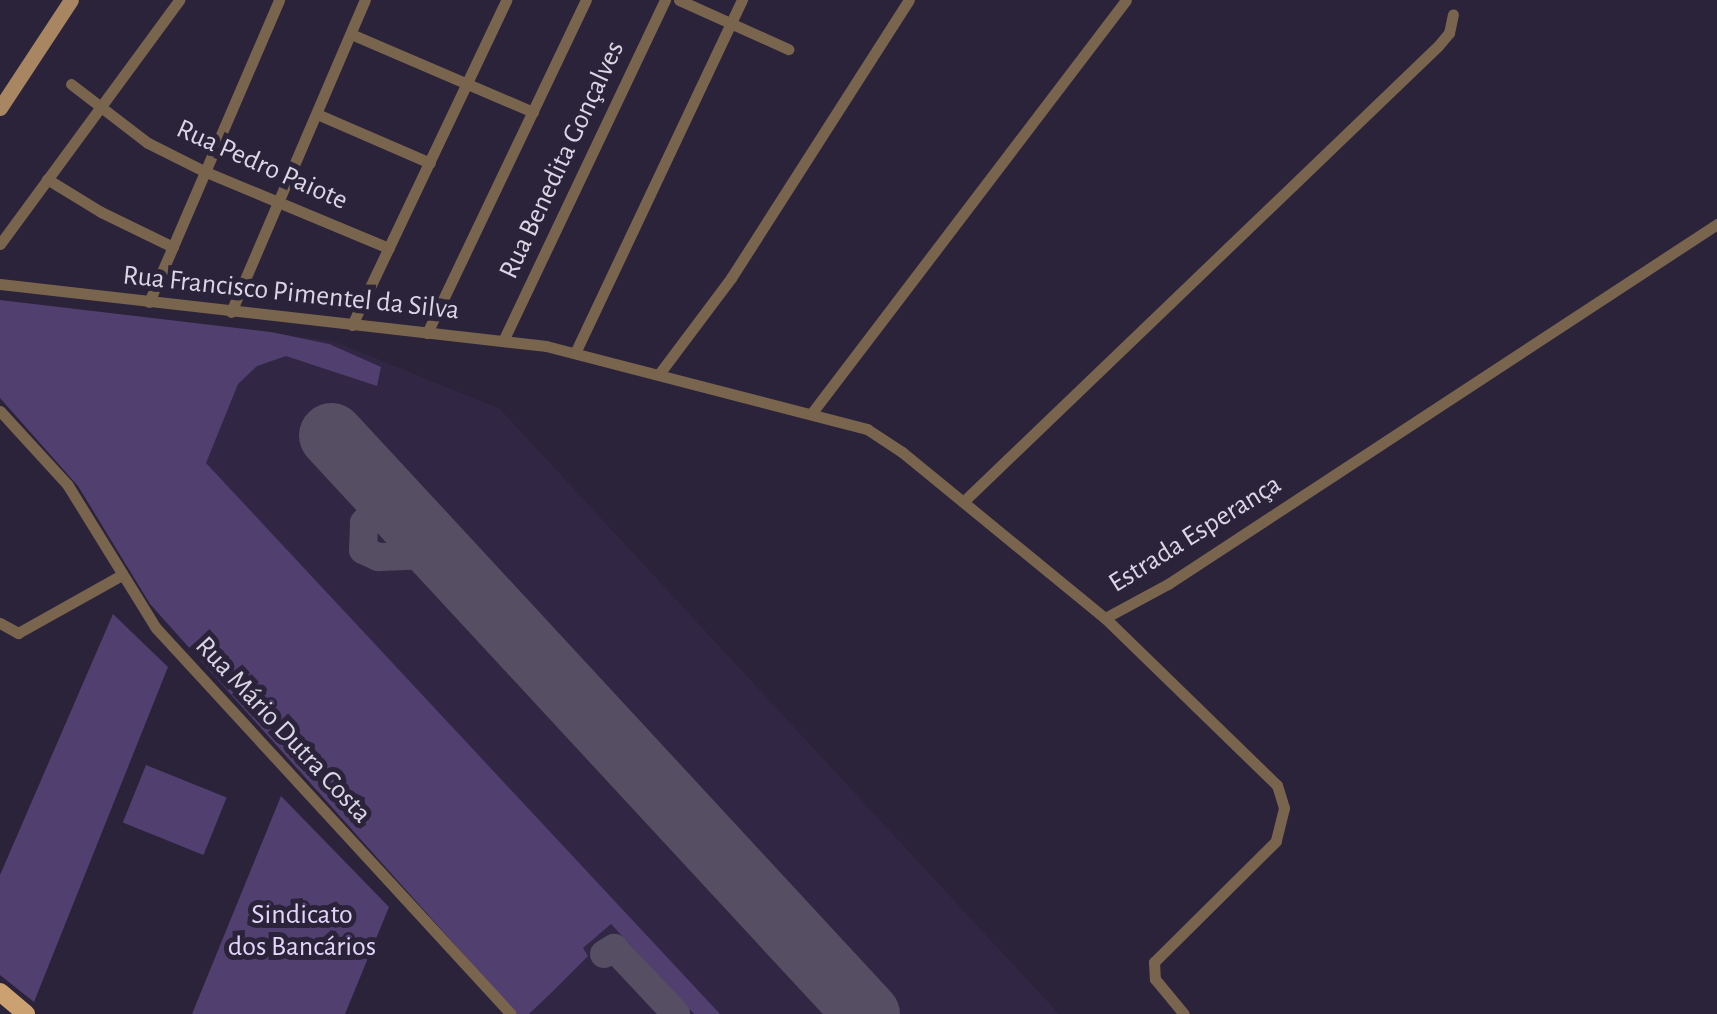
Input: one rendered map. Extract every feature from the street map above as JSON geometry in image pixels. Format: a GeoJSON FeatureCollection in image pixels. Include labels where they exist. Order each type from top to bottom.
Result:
{"type":"FeatureCollection","features":[{"type":"Feature","properties":{"kind":"main road"},"geometry":{"type":"LineString","coordinates":[[0,992],[26,1014]]}},
{"type":"Feature","properties":{"kind":"street"},"geometry":{"type":"LineString","coordinates":[[0,108],[71,0]]}},
{"type":"Feature","properties":{"kind":"street"},"geometry":{"type":"LineString","coordinates":[[0,244],[179,0]]}},
{"type":"Feature","properties":{"kind":"street"},"geometry":{"type":"LineString","coordinates":[[149,302],[279,0]]}},
{"type":"Feature","properties":{"kind":"street"},"geometry":{"type":"LineString","coordinates":[[231,312],[366,0]]}},
{"type":"Feature","properties":{"kind":"street"},"geometry":{"type":"LineString","coordinates":[[352,325],[506,0]]}},
{"type":"Feature","properties":{"kind":"street"},"geometry":{"type":"LineString","coordinates":[[428,333],[586,0]]}},
{"type":"Feature","properties":{"kind":"street","name":"Rua Benedita Gonçalves"},"geometry":{"type":"LineString","coordinates":[[503,342],[665,0]]}},
{"type":"Feature","properties":{"kind":"street"},"geometry":{"type":"LineString","coordinates":[[679,0],[788,49]]}},
{"type":"Feature","properties":{"kind":"street"},"geometry":{"type":"LineString","coordinates":[[575,353],[742,0]]}},
{"type":"Feature","properties":{"kind":"street"},"geometry":{"type":"LineString","coordinates":[[659,374],[731,278],[909,0]]}},
{"type":"Feature","properties":{"kind":"street"},"geometry":{"type":"LineString","coordinates":[[811,414],[1126,0]]}},
{"type":"Feature","properties":{"kind":"street"},"geometry":{"type":"LineString","coordinates":[[963,502],[1438,46],[1449,33],[1453,14]]}},
{"type":"Feature","properties":{"kind":"street"},"geometry":{"type":"LineString","coordinates":[[351,34],[533,112]]}},
{"type":"Feature","properties":{"kind":"street","name":"Rua Pedro Paiote"},"geometry":{"type":"LineString","coordinates":[[72,84],[148,143],[206,172],[389,248]]}},
{"type":"Feature","properties":{"kind":"street"},"geometry":{"type":"LineString","coordinates":[[317,114],[430,164]]}},
{"type":"Feature","properties":{"kind":"street"},"geometry":{"type":"LineString","coordinates":[[47,179],[101,212],[173,247]]}},
{"type":"Feature","properties":{"kind":"street","name":"Estrada Esperança"},"geometry":{"type":"LineString","coordinates":[[575,353],[867,430],[963,502],[1105,618],[1168,584],[1717,224]]}},
{"type":"Feature","properties":{"kind":"street","name":"Rua Francisco Pimentel da Silva"},"geometry":{"type":"LineString","coordinates":[[0,284],[575,353]]}},
{"type":"Feature","properties":{"kind":"street","name":"Rua Mário Dutra Costa"},"geometry":{"type":"LineString","coordinates":[[0,411],[67,484],[120,576],[156,628],[511,1014]]}},
{"type":"Feature","properties":{"kind":"street"},"geometry":{"type":"LineString","coordinates":[[0,623],[18,633],[120,576]]}},
{"type":"Feature","properties":{"kind":"street"},"geometry":{"type":"LineString","coordinates":[[1105,618],[1277,785],[1284,808],[1276,841],[1154,962],[1155,979],[1184,1014]]}},
{"type":"Feature","properties":{"kind":"shaded area"},"geometry":{"type":"Polygon","coordinates":[[[139,317],[333,341],[500,409],[1059,1014],[529,1014],[549,995],[145,480],[139,317]]]}},
{"type":"Feature","properties":{"kind":"green space"},"geometry":{"type":"Polygon","coordinates":[[[0,300],[271,332],[329,344],[381,367],[377,386],[286,356],[257,366],[238,384],[206,463],[720,1014],[694,1014],[611,924],[583,948],[588,956],[549,995],[529,1014],[517,1014],[150,604],[78,486],[0,398],[0,300]]]}},
{"type":"Feature","properties":{"kind":"green space"},"geometry":{"type":"Polygon","coordinates":[[[113,614],[168,667],[34,1002],[0,975],[0,875],[113,614]]]}},
{"type":"Feature","properties":{"kind":"green space"},"geometry":{"type":"Polygon","coordinates":[[[146,765],[227,798],[203,855],[123,822],[146,765]]]}},
{"type":"Feature","properties":{"kind":"green space","name":"Sindicato dos Bancários"},"geometry":{"type":"Polygon","coordinates":[[[281,796],[389,907],[345,1014],[192,1014],[281,796]]]}},
{"type":"Feature","properties":{"kind":"taxiway"},"geometry":{"type":"LineString","coordinates":[[388,496],[364,523],[363,550],[378,557],[434,555],[449,562]]}},
{"type":"Feature","properties":{"kind":"taxiway"},"geometry":{"type":"LineString","coordinates":[[604,954],[614,948],[676,1014]]}},
{"type":"Feature","properties":{"kind":"runway"},"geometry":{"type":"LineString","coordinates":[[331,435],[867,1014]]}}]}
